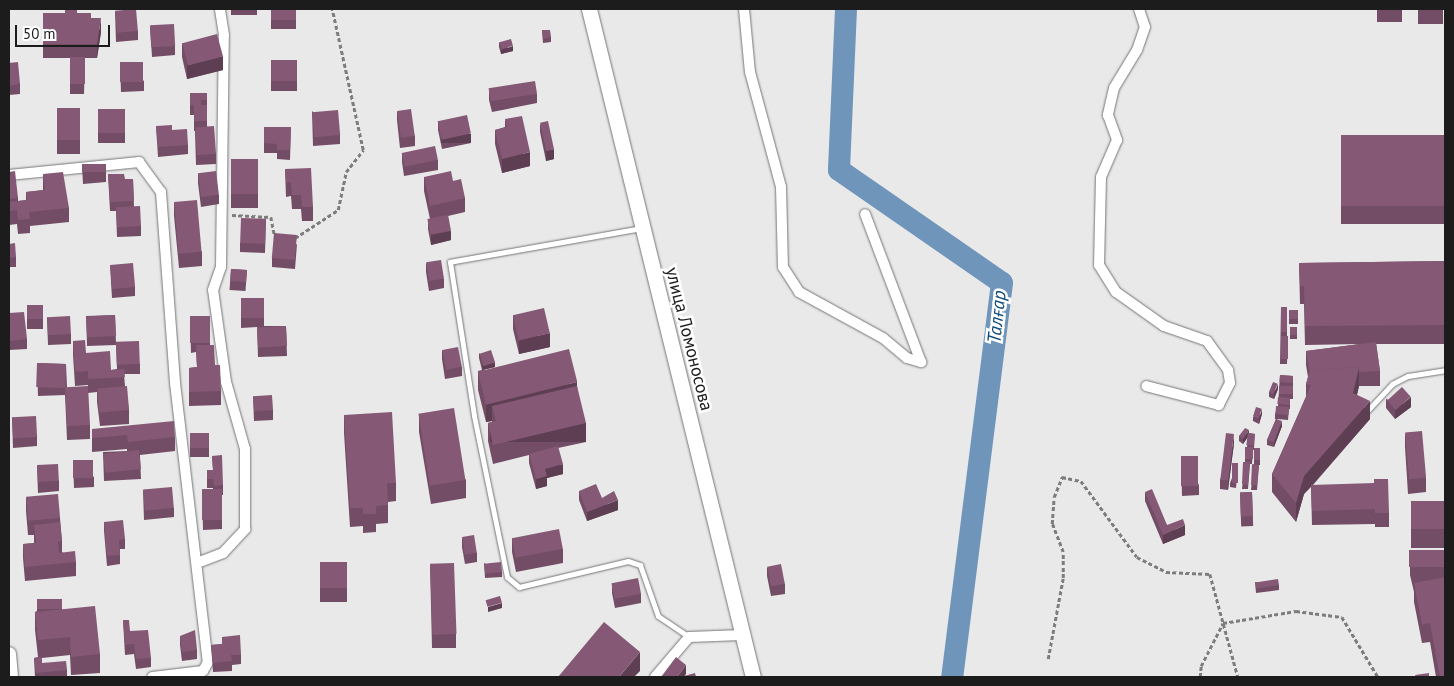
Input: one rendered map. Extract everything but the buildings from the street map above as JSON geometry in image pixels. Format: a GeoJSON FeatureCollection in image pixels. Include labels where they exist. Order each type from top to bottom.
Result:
{"type":"FeatureCollection","features":[{"type":"Feature","properties":{"kind":"main road","name":"улица Ломоносова"},"geometry":{"type":"LineString","coordinates":[[589,9],[752,677]]}},
{"type":"Feature","properties":{"kind":"street"},"geometry":{"type":"LineString","coordinates":[[197,563],[223,553],[245,529],[245,448],[226,382],[213,290],[222,267],[221,215],[225,74],[224,34],[220,9]]}},
{"type":"Feature","properties":{"kind":"street"},"geometry":{"type":"LineString","coordinates":[[744,9],[750,72],[781,188],[783,267],[799,292],[883,338],[908,358],[921,362],[865,214]]}},
{"type":"Feature","properties":{"kind":"street"},"geometry":{"type":"LineString","coordinates":[[1139,9],[1145,26],[1136,50],[1114,88],[1108,115],[1117,140],[1101,177],[1099,265],[1116,292],[1164,326],[1207,341],[1228,370],[1230,383],[1220,406],[1146,386]]}},
{"type":"Feature","properties":{"kind":"street"},"geometry":{"type":"LineString","coordinates":[[9,175],[139,162],[161,192],[175,383],[208,662],[203,671],[152,677]]}},
{"type":"Feature","properties":{"kind":"street"},"geometry":{"type":"LineString","coordinates":[[655,677],[689,637],[742,636]]}},
{"type":"Feature","properties":{"kind":"street"},"geometry":{"type":"LineString","coordinates":[[9,654],[12,677]]}},
{"type":"Feature","properties":{"kind":"lane"},"geometry":{"type":"LineString","coordinates":[[643,228],[450,262],[474,416],[507,577],[519,587],[628,561],[640,565],[658,616],[689,637]]}},
{"type":"Feature","properties":{"kind":"lane"},"geometry":{"type":"LineString","coordinates":[[1367,411],[1392,384],[1408,376],[1445,370]]}},
{"type":"Feature","properties":{"kind":"path"},"geometry":{"type":"LineString","coordinates":[[290,237],[298,238],[338,210],[346,172],[363,150],[332,9]]}},
{"type":"Feature","properties":{"kind":"path"},"geometry":{"type":"LineString","coordinates":[[221,215],[270,217],[274,237],[282,237]]}},
{"type":"Feature","properties":{"kind":"path"},"geometry":{"type":"LineString","coordinates":[[1048,659],[1063,578],[1063,552],[1052,524],[1054,497],[1062,477],[1080,481],[1137,557],[1166,572],[1210,574],[1238,677]]}},
{"type":"Feature","properties":{"kind":"path"},"geometry":{"type":"LineString","coordinates":[[1223,623],[1296,611],[1342,617],[1378,677]]}},
{"type":"Feature","properties":{"kind":"path"},"geometry":{"type":"LineString","coordinates":[[1200,677],[1201,666],[1223,623]]}},
{"type":"Feature","properties":{"kind":"waterway","name":"Талғар"},"geometry":{"type":"LineString","coordinates":[[846,9],[839,170],[1002,283],[952,677]]}}]}
